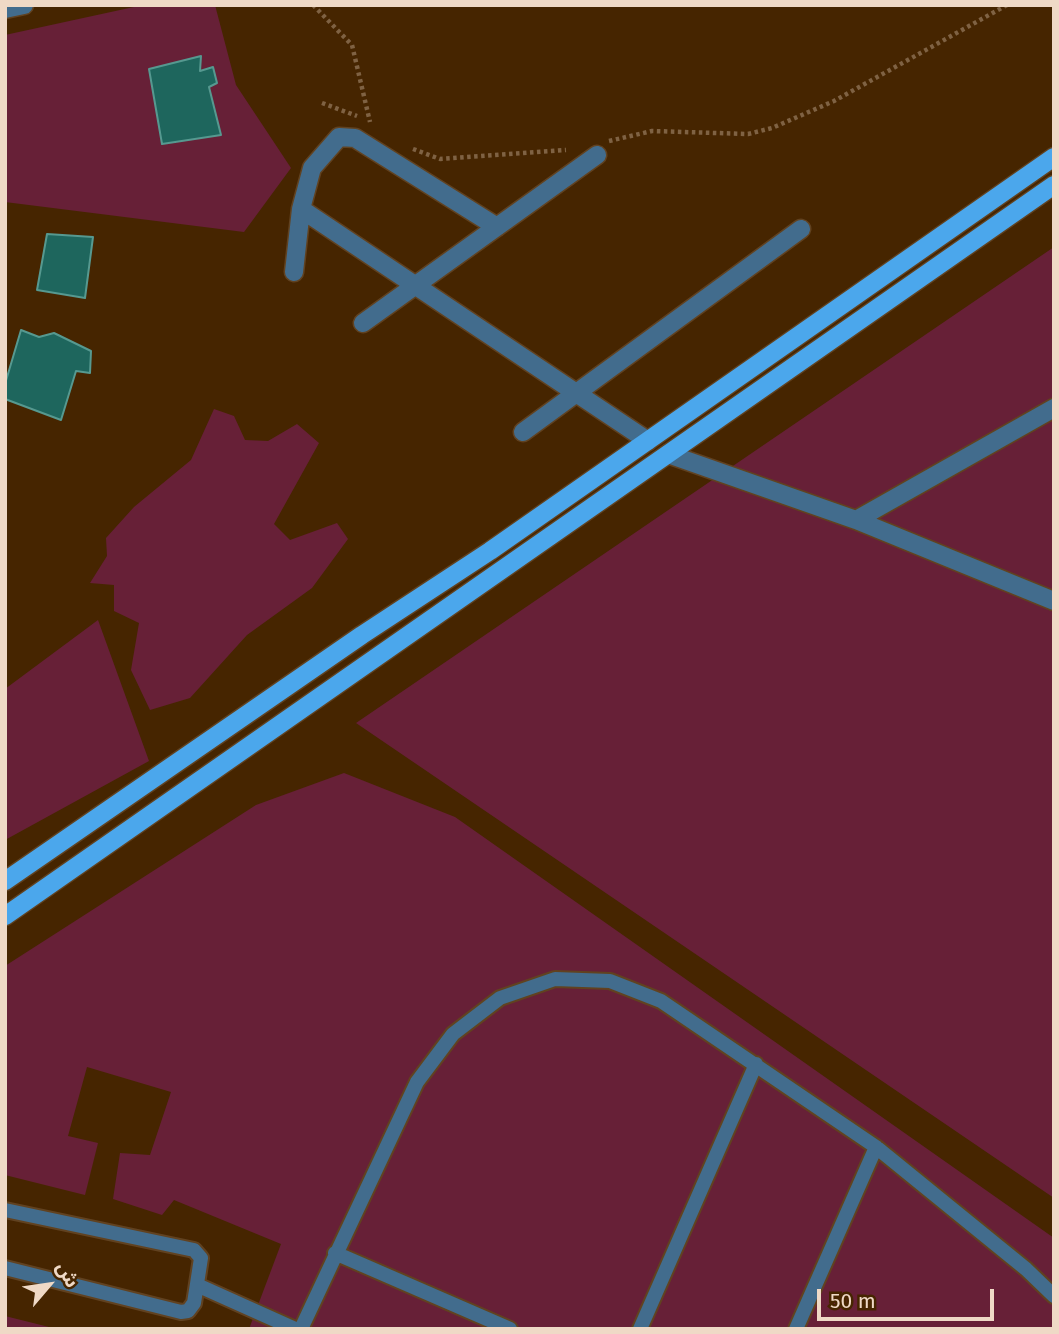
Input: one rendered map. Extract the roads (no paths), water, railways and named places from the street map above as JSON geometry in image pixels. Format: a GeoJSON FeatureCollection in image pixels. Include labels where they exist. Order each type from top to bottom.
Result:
{"type":"FeatureCollection","features":[{"type":"Feature","properties":{"kind":"main road"},"geometry":{"type":"LineString","coordinates":[[5,881],[648,441],[1054,157]]}},
{"type":"Feature","properties":{"kind":"main road"},"geometry":{"type":"LineString","coordinates":[[5,916],[1054,185]]}},
{"type":"Feature","properties":{"kind":"street"},"geometry":{"type":"LineString","coordinates":[[5,9],[24,5]]}},
{"type":"Feature","properties":{"kind":"street"},"geometry":{"type":"LineString","coordinates":[[294,272],[301,209],[312,168],[339,137],[355,138],[497,227]]}},
{"type":"Feature","properties":{"kind":"street"},"geometry":{"type":"LineString","coordinates":[[363,323],[497,227],[598,149]]}},
{"type":"Feature","properties":{"kind":"street"},"geometry":{"type":"LineString","coordinates":[[301,209],[648,441]]}},
{"type":"Feature","properties":{"kind":"street"},"geometry":{"type":"LineString","coordinates":[[523,432],[801,229]]}},
{"type":"Feature","properties":{"kind":"street"},"geometry":{"type":"LineString","coordinates":[[856,520],[1054,408]]}},
{"type":"Feature","properties":{"kind":"street"},"geometry":{"type":"LineString","coordinates":[[668,454],[856,520],[1054,601]]}},
{"type":"Feature","properties":{"kind":"lane"},"geometry":{"type":"LineString","coordinates":[[197,1284],[298,1329],[417,1082],[453,1034],[500,998],[555,979],[610,981],[661,1000],[876,1147],[1026,1269],[1054,1296]]}},
{"type":"Feature","properties":{"kind":"lane"},"geometry":{"type":"LineString","coordinates":[[640,1329],[756,1064]]}},
{"type":"Feature","properties":{"kind":"lane"},"geometry":{"type":"LineString","coordinates":[[796,1329],[876,1147]]}},
{"type":"Feature","properties":{"kind":"lane"},"geometry":{"type":"LineString","coordinates":[[5,1210],[194,1250],[201,1258],[192,1308],[181,1312],[5,1268]]}},
{"type":"Feature","properties":{"kind":"lane"},"geometry":{"type":"LineString","coordinates":[[335,1253],[510,1329]]}}]}
